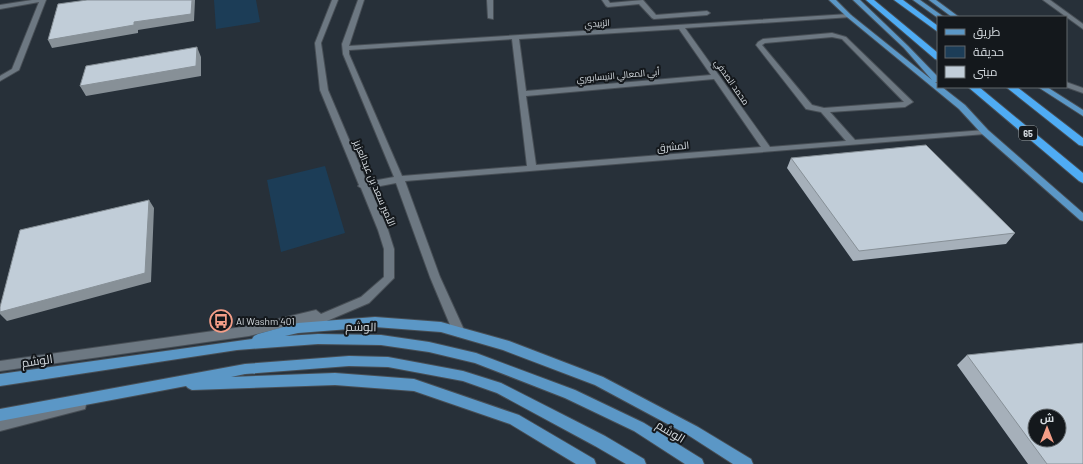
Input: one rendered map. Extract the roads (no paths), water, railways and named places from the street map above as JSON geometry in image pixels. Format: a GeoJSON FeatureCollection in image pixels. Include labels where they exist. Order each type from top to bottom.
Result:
{"type":"FeatureCollection","features":[{"type":"Feature","properties":{"kind":"highway"},"geometry":{"type":"LineString","coordinates":[[870,0],[937,56]]}},
{"type":"Feature","properties":{"kind":"highway"},"geometry":{"type":"LineString","coordinates":[[898,0],[937,29]]}},
{"type":"Feature","properties":{"kind":"highway","name":"65"},"geometry":{"type":"LineString","coordinates":[[974,88],[1083,180]]}},
{"type":"Feature","properties":{"kind":"highway","name":"65"},"geometry":{"type":"LineString","coordinates":[[1012,88],[1083,143]]}},
{"type":"Feature","properties":{"kind":"main road"},"geometry":{"type":"LineString","coordinates":[[832,0],[849,16],[937,87]]}},
{"type":"Feature","properties":{"kind":"main road"},"geometry":{"type":"LineString","coordinates":[[856,0],[906,47],[937,81]]}},
{"type":"Feature","properties":{"kind":"main road"},"geometry":{"type":"LineString","coordinates":[[916,0],[940,16]]}},
{"type":"Feature","properties":{"kind":"main road"},"geometry":{"type":"LineString","coordinates":[[932,0],[955,16]]}},
{"type":"Feature","properties":{"kind":"main road"},"geometry":{"type":"LineString","coordinates":[[938,88],[962,107]]}},
{"type":"Feature","properties":{"kind":"main road"},"geometry":{"type":"LineString","coordinates":[[944,88],[986,132],[1083,218]]}},
{"type":"Feature","properties":{"kind":"main road"},"geometry":{"type":"LineString","coordinates":[[1044,88],[1083,114]]}},
{"type":"Feature","properties":{"kind":"main road"},"geometry":{"type":"LineString","coordinates":[[1056,88],[1083,107]]}},
{"type":"Feature","properties":{"kind":"main road"},"geometry":{"type":"LineString","coordinates":[[237,345],[298,328],[375,322],[442,327],[505,345],[599,381],[693,431],[746,464]]}},
{"type":"Feature","properties":{"kind":"main road","name":"الوشم"},"geometry":{"type":"LineString","coordinates":[[0,380],[237,345],[318,340],[381,340],[429,346],[476,358],[570,394],[639,427],[697,464]]}},
{"type":"Feature","properties":{"kind":"main road"},"geometry":{"type":"LineString","coordinates":[[0,415],[245,369],[349,361],[388,362],[463,376],[502,389],[600,441],[639,464]]}},
{"type":"Feature","properties":{"kind":"main road"},"geometry":{"type":"LineString","coordinates":[[0,375],[20,377]]}},
{"type":"Feature","properties":{"kind":"main road"},"geometry":{"type":"LineString","coordinates":[[160,386],[335,379],[414,385],[514,419],[589,464]]}},
{"type":"Feature","properties":{"kind":"street"},"geometry":{"type":"LineString","coordinates":[[0,7],[43,0]]}},
{"type":"Feature","properties":{"kind":"street"},"geometry":{"type":"LineString","coordinates":[[0,79],[15,70],[43,0]]}},
{"type":"Feature","properties":{"kind":"street","name":"الأمير سعد بن عبدالعزيز"},"geometry":{"type":"LineString","coordinates":[[298,328],[365,300],[389,278],[389,249],[383,230],[363,186],[324,90],[318,43],[334,0]]}},
{"type":"Feature","properties":{"kind":"street"},"geometry":{"type":"LineString","coordinates":[[361,0],[345,44],[346,54],[399,179],[435,277],[459,332]]}},
{"type":"Feature","properties":{"kind":"street"},"geometry":{"type":"LineString","coordinates":[[490,0],[491,18]]}},
{"type":"Feature","properties":{"kind":"street"},"geometry":{"type":"LineString","coordinates":[[605,0],[608,5],[640,1],[654,17],[707,13]]}},
{"type":"Feature","properties":{"kind":"street"},"geometry":{"type":"LineString","coordinates":[[1046,0],[1083,27]]}},
{"type":"Feature","properties":{"kind":"street","name":"الزبيدي"},"geometry":{"type":"LineString","coordinates":[[346,48],[849,16]]}},
{"type":"Feature","properties":{"kind":"street","name":"محمد الصدفي"},"geometry":{"type":"LineString","coordinates":[[680,26],[767,149]]}},
{"type":"Feature","properties":{"kind":"street"},"geometry":{"type":"LineString","coordinates":[[824,110],[905,105],[909,102],[844,38],[832,35],[763,41],[760,43],[759,45],[809,108],[824,110],[853,143]]}},
{"type":"Feature","properties":{"kind":"street"},"geometry":{"type":"LineString","coordinates":[[515,37],[532,168]]}},
{"type":"Feature","properties":{"kind":"street","name":"أبي المعالي النيسابوري"},"geometry":{"type":"LineString","coordinates":[[522,94],[716,77]]}},
{"type":"Feature","properties":{"kind":"street"},"geometry":{"type":"LineString","coordinates":[[1067,84],[1083,91]]}},
{"type":"Feature","properties":{"kind":"street","name":"المشرق"},"geometry":{"type":"LineString","coordinates":[[363,186],[399,179],[986,132]]}},
{"type":"Feature","properties":{"kind":"street"},"geometry":{"type":"LineString","coordinates":[[0,366],[249,331],[343,309]]}},
{"type":"Feature","properties":{"kind":"street"},"geometry":{"type":"LineString","coordinates":[[0,425],[160,386]]}},
{"type":"Feature","properties":{"kind":"place","name":"Al Washm 401"},"geometry":{"type":"Point","coordinates":[221,321]}}]}
